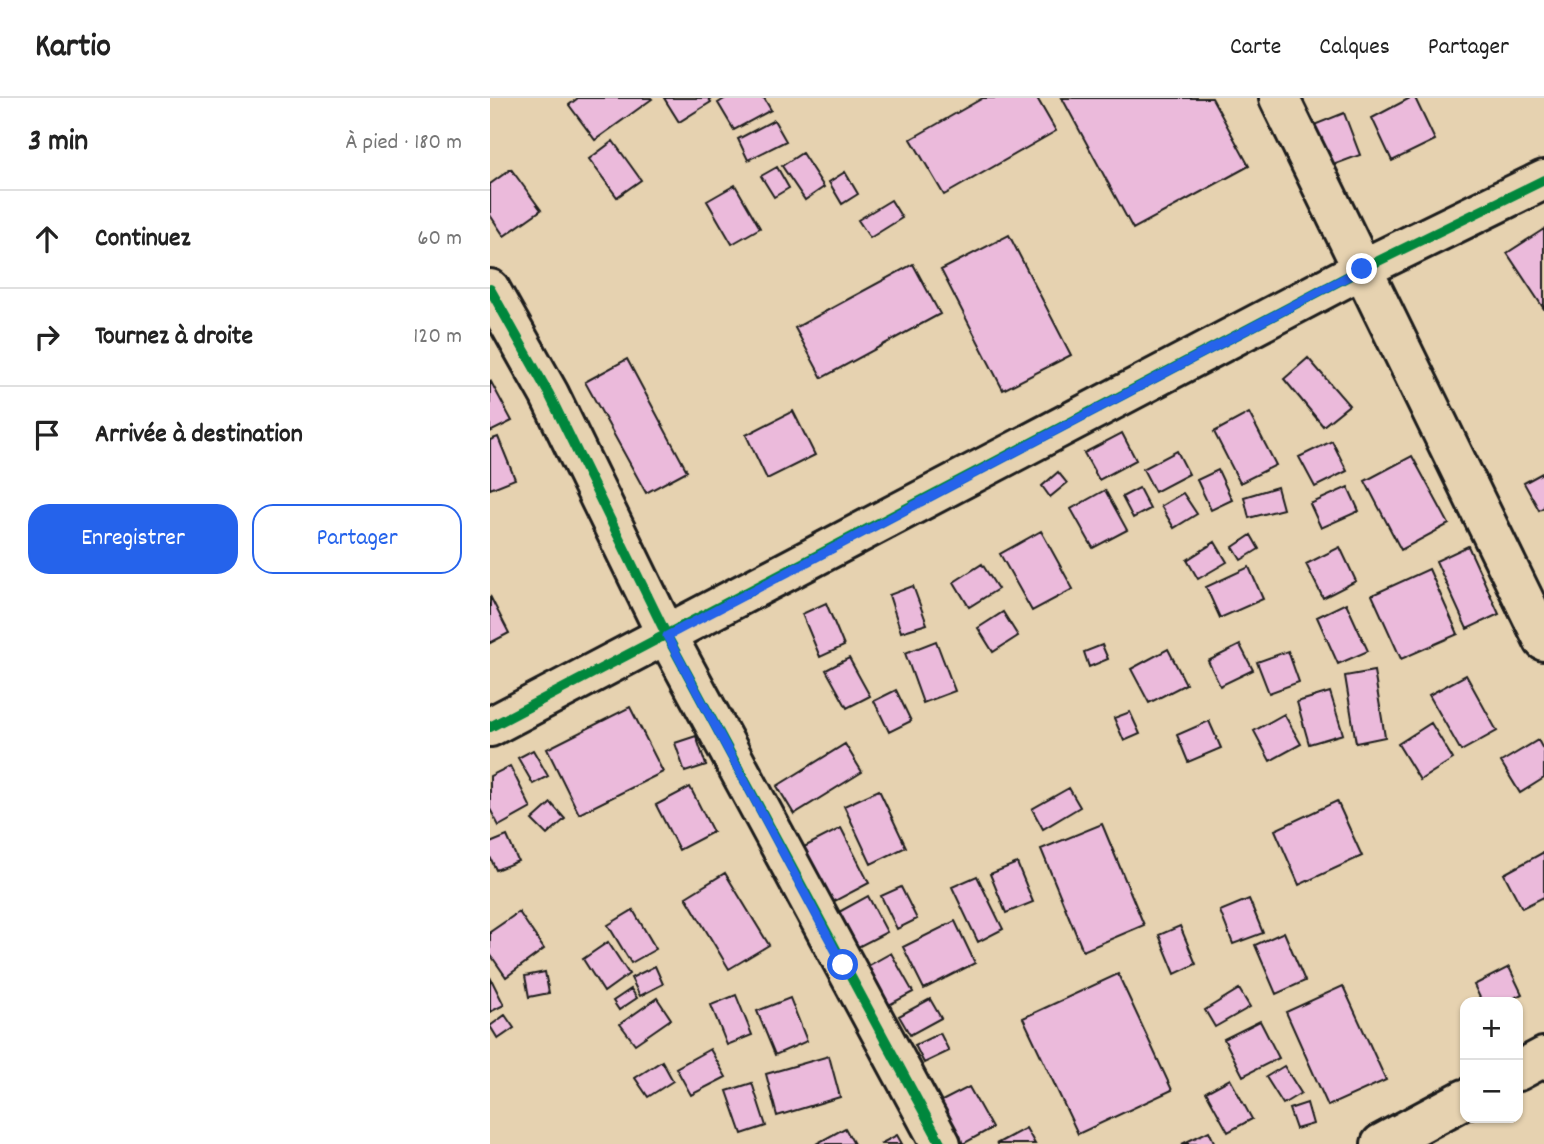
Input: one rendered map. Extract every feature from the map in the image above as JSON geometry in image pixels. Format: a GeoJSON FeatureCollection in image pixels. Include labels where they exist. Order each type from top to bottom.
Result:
{"type":"FeatureCollection","features":[{"type":"Feature","properties":{"kind":"street"},"geometry":{"type":"LineString","coordinates":[[1279,98],[1544,641]]}},
{"type":"Feature","properties":{"kind":"street"},"geometry":{"type":"LineString","coordinates":[[490,727],[1362,269],[1544,180]]}},
{"type":"Feature","properties":{"kind":"street"},"geometry":{"type":"LineString","coordinates":[[490,289],[550,394],[667,636],[941,1144]]}},
{"type":"Feature","properties":{"kind":"street"},"geometry":{"type":"LineString","coordinates":[[1523,1068],[1544,1057]]}},
{"type":"Feature","properties":{"kind":"street"},"geometry":{"type":"LineString","coordinates":[[1381,1144],[1460,1102]]}},
{"type":"Feature","properties":{"kind":"building"},"geometry":{"type":"Polygon","coordinates":[[[578,98],[652,99],[595,140],[569,105],[578,98]]]}},
{"type":"Feature","properties":{"kind":"building"},"geometry":{"type":"Polygon","coordinates":[[[664,98],[708,98],[711,102],[679,122],[664,98]]]}},
{"type":"Feature","properties":{"kind":"building"},"geometry":{"type":"Polygon","coordinates":[[[726,98],[764,98],[771,110],[734,130],[718,103],[726,98]]]}},
{"type":"Feature","properties":{"kind":"building"},"geometry":{"type":"Polygon","coordinates":[[[983,98],[1037,98],[1056,131],[944,195],[911,139],[983,98]]]}},
{"type":"Feature","properties":{"kind":"building"},"geometry":{"type":"Polygon","coordinates":[[[1062,98],[1212,98],[1249,166],[1133,229],[1062,98]]]}},
{"type":"Feature","properties":{"kind":"building"},"geometry":{"type":"Polygon","coordinates":[[[1410,98],[1415,98],[1435,140],[1392,161],[1372,118],[1410,98]]]}},
{"type":"Feature","properties":{"kind":"building"},"geometry":{"type":"Polygon","coordinates":[[[1344,113],[1360,155],[1325,168],[1309,127],[1344,113]]]}},
{"type":"Feature","properties":{"kind":"building"},"geometry":{"type":"Polygon","coordinates":[[[774,120],[786,141],[748,160],[738,139],[774,120]]]}},
{"type":"Feature","properties":{"kind":"building"},"geometry":{"type":"Polygon","coordinates":[[[613,141],[641,180],[617,197],[589,159],[613,141]]]}},
{"type":"Feature","properties":{"kind":"building"},"geometry":{"type":"Polygon","coordinates":[[[802,153],[824,187],[805,200],[782,166],[802,153]]]}},
{"type":"Feature","properties":{"kind":"building"},"geometry":{"type":"Polygon","coordinates":[[[777,167],[789,188],[774,197],[761,176],[777,167]]]}},
{"type":"Feature","properties":{"kind":"building"},"geometry":{"type":"Polygon","coordinates":[[[511,169],[541,210],[504,236],[490,215],[490,184],[511,169]]]}},
{"type":"Feature","properties":{"kind":"building"},"geometry":{"type":"Polygon","coordinates":[[[845,172],[858,194],[842,204],[829,182],[845,172]]]}},
{"type":"Feature","properties":{"kind":"building"},"geometry":{"type":"Polygon","coordinates":[[[735,185],[760,228],[732,244],[707,201],[735,185]]]}},
{"type":"Feature","properties":{"kind":"building"},"geometry":{"type":"Polygon","coordinates":[[[891,200],[902,218],[870,238],[858,220],[891,200]]]}},
{"type":"Feature","properties":{"kind":"building"},"geometry":{"type":"Polygon","coordinates":[[[1544,229],[1544,309],[1507,253],[1544,229]]]}},
{"type":"Feature","properties":{"kind":"building"},"geometry":{"type":"Polygon","coordinates":[[[1009,235],[1071,355],[1003,390],[941,270],[1009,235]]]}},
{"type":"Feature","properties":{"kind":"building"},"geometry":{"type":"Polygon","coordinates":[[[913,264],[940,314],[822,378],[795,328],[913,264]]]}},
{"type":"Feature","properties":{"kind":"building"},"geometry":{"type":"Polygon","coordinates":[[[1308,358],[1349,405],[1323,426],[1284,379],[1308,358]]]}},
{"type":"Feature","properties":{"kind":"building"},"geometry":{"type":"Polygon","coordinates":[[[627,359],[687,471],[646,493],[585,382],[627,359]]]}},
{"type":"Feature","properties":{"kind":"building"},"geometry":{"type":"Polygon","coordinates":[[[490,380],[512,421],[490,432],[490,380]]]}},
{"type":"Feature","properties":{"kind":"building"},"geometry":{"type":"Polygon","coordinates":[[[793,411],[815,455],[767,479],[746,435],[793,411]]]}},
{"type":"Feature","properties":{"kind":"building"},"geometry":{"type":"Polygon","coordinates":[[[1249,413],[1276,465],[1240,483],[1214,432],[1249,413]]]}},
{"type":"Feature","properties":{"kind":"building"},"geometry":{"type":"Polygon","coordinates":[[[1122,433],[1136,460],[1099,480],[1084,453],[1122,433]]]}},
{"type":"Feature","properties":{"kind":"building"},"geometry":{"type":"Polygon","coordinates":[[[498,437],[515,479],[490,489],[490,440],[498,437]]]}},
{"type":"Feature","properties":{"kind":"building"},"geometry":{"type":"Polygon","coordinates":[[[1332,441],[1347,471],[1315,487],[1299,457],[1332,441]]]}},
{"type":"Feature","properties":{"kind":"building"},"geometry":{"type":"Polygon","coordinates":[[[1177,451],[1189,474],[1155,492],[1143,469],[1177,451]]]}},
{"type":"Feature","properties":{"kind":"building"},"geometry":{"type":"Polygon","coordinates":[[[1412,456],[1449,524],[1401,550],[1365,481],[1412,456]]]}},
{"type":"Feature","properties":{"kind":"building"},"geometry":{"type":"Polygon","coordinates":[[[1218,470],[1232,500],[1211,510],[1197,480],[1218,470]]]}},
{"type":"Feature","properties":{"kind":"building"},"geometry":{"type":"Polygon","coordinates":[[[1058,472],[1067,483],[1050,497],[1042,486],[1058,472]]]}},
{"type":"Feature","properties":{"kind":"building"},"geometry":{"type":"Polygon","coordinates":[[[1544,472],[1544,507],[1539,510],[1524,483],[1544,472]]]}},
{"type":"Feature","properties":{"kind":"building"},"geometry":{"type":"Polygon","coordinates":[[[1277,487],[1283,509],[1249,518],[1244,497],[1277,487]]]}},
{"type":"Feature","properties":{"kind":"building"},"geometry":{"type":"Polygon","coordinates":[[[1348,487],[1359,511],[1321,528],[1310,504],[1348,487]]]}},
{"type":"Feature","properties":{"kind":"building"},"geometry":{"type":"Polygon","coordinates":[[[1139,488],[1150,509],[1133,518],[1122,497],[1139,488]]]}},
{"type":"Feature","properties":{"kind":"building"},"geometry":{"type":"Polygon","coordinates":[[[1105,490],[1127,530],[1093,548],[1071,509],[1105,490]]]}},
{"type":"Feature","properties":{"kind":"building"},"geometry":{"type":"Polygon","coordinates":[[[1183,493],[1197,514],[1174,528],[1161,506],[1183,493]]]}},
{"type":"Feature","properties":{"kind":"building"},"geometry":{"type":"Polygon","coordinates":[[[1041,531],[1073,589],[1032,611],[1000,554],[1041,531]]]}},
{"type":"Feature","properties":{"kind":"building"},"geometry":{"type":"Polygon","coordinates":[[[1251,535],[1259,549],[1241,560],[1233,547],[1251,535]]]}},
{"type":"Feature","properties":{"kind":"building"},"geometry":{"type":"Polygon","coordinates":[[[1215,542],[1227,562],[1198,579],[1187,560],[1215,542]]]}},
{"type":"Feature","properties":{"kind":"building"},"geometry":{"type":"Polygon","coordinates":[[[1468,546],[1499,614],[1467,629],[1436,561],[1468,546]]]}},
{"type":"Feature","properties":{"kind":"building"},"geometry":{"type":"Polygon","coordinates":[[[1340,547],[1356,581],[1323,598],[1306,564],[1340,547]]]}},
{"type":"Feature","properties":{"kind":"building"},"geometry":{"type":"Polygon","coordinates":[[[982,564],[998,589],[969,607],[954,582],[982,564]]]}},
{"type":"Feature","properties":{"kind":"building"},"geometry":{"type":"Polygon","coordinates":[[[1249,567],[1263,599],[1220,618],[1206,587],[1249,567]]]}},
{"type":"Feature","properties":{"kind":"building"},"geometry":{"type":"Polygon","coordinates":[[[1429,569],[1458,634],[1401,659],[1372,595],[1429,569]]]}},
{"type":"Feature","properties":{"kind":"building"},"geometry":{"type":"Polygon","coordinates":[[[913,586],[927,624],[901,632],[889,595],[913,586]]]}},
{"type":"Feature","properties":{"kind":"building"},"geometry":{"type":"Polygon","coordinates":[[[490,596],[509,633],[490,643],[490,596]]]}},
{"type":"Feature","properties":{"kind":"building"},"geometry":{"type":"Polygon","coordinates":[[[826,603],[844,646],[820,657],[802,614],[826,603]]]}},
{"type":"Feature","properties":{"kind":"building"},"geometry":{"type":"Polygon","coordinates":[[[1346,603],[1368,651],[1338,664],[1317,617],[1346,603]]]}},
{"type":"Feature","properties":{"kind":"building"},"geometry":{"type":"Polygon","coordinates":[[[1003,612],[1018,636],[993,652],[978,628],[1003,612]]]}},
{"type":"Feature","properties":{"kind":"building"},"geometry":{"type":"Polygon","coordinates":[[[936,641],[955,691],[923,703],[905,653],[936,641]]]}},
{"type":"Feature","properties":{"kind":"building"},"geometry":{"type":"Polygon","coordinates":[[[1102,645],[1108,659],[1089,667],[1084,652],[1102,645]]]}},
{"type":"Feature","properties":{"kind":"building"},"geometry":{"type":"Polygon","coordinates":[[[1240,645],[1253,670],[1220,686],[1208,661],[1240,645]]]}},
{"type":"Feature","properties":{"kind":"building"},"geometry":{"type":"Polygon","coordinates":[[[1168,649],[1186,684],[1149,703],[1131,669],[1168,649]]]}},
{"type":"Feature","properties":{"kind":"building"},"geometry":{"type":"Polygon","coordinates":[[[1288,651],[1299,682],[1269,693],[1257,662],[1288,651]]]}},
{"type":"Feature","properties":{"kind":"building"},"geometry":{"type":"Polygon","coordinates":[[[849,658],[870,696],[847,708],[826,670],[849,658]]]}},
{"type":"Feature","properties":{"kind":"building"},"geometry":{"type":"Polygon","coordinates":[[[1374,671],[1385,737],[1356,743],[1345,676],[1374,671]]]}},
{"type":"Feature","properties":{"kind":"building"},"geometry":{"type":"Polygon","coordinates":[[[1466,675],[1497,731],[1461,751],[1429,695],[1466,675]]]}},
{"type":"Feature","properties":{"kind":"building"},"geometry":{"type":"Polygon","coordinates":[[[896,690],[911,721],[889,732],[874,701],[896,690]]]}},
{"type":"Feature","properties":{"kind":"building"},"geometry":{"type":"Polygon","coordinates":[[[1330,692],[1343,734],[1309,744],[1297,702],[1330,692]]]}},
{"type":"Feature","properties":{"kind":"building"},"geometry":{"type":"Polygon","coordinates":[[[630,707],[663,772],[579,814],[547,749],[630,707]]]}},
{"type":"Feature","properties":{"kind":"building"},"geometry":{"type":"Polygon","coordinates":[[[1130,712],[1140,734],[1124,741],[1114,718],[1130,712]]]}},
{"type":"Feature","properties":{"kind":"building"},"geometry":{"type":"Polygon","coordinates":[[[1284,714],[1301,744],[1270,761],[1254,731],[1284,714]]]}},
{"type":"Feature","properties":{"kind":"building"},"geometry":{"type":"Polygon","coordinates":[[[1209,721],[1221,748],[1188,762],[1177,735],[1209,721]]]}},
{"type":"Feature","properties":{"kind":"building"},"geometry":{"type":"Polygon","coordinates":[[[1431,723],[1453,759],[1420,780],[1398,744],[1431,723]]]}},
{"type":"Feature","properties":{"kind":"building"},"geometry":{"type":"Polygon","coordinates":[[[696,736],[706,765],[685,772],[675,743],[696,736]]]}},
{"type":"Feature","properties":{"kind":"building"},"geometry":{"type":"Polygon","coordinates":[[[1538,740],[1544,751],[1544,778],[1520,793],[1501,762],[1538,740]]]}},
{"type":"Feature","properties":{"kind":"building"},"geometry":{"type":"Polygon","coordinates":[[[845,744],[862,772],[794,814],[777,786],[845,744]]]}},
{"type":"Feature","properties":{"kind":"building"},"geometry":{"type":"Polygon","coordinates":[[[533,750],[548,776],[533,784],[518,758],[533,750]]]}},
{"type":"Feature","properties":{"kind":"building"},"geometry":{"type":"Polygon","coordinates":[[[510,766],[531,808],[499,826],[490,809],[490,776],[510,766]]]}},
{"type":"Feature","properties":{"kind":"building"},"geometry":{"type":"Polygon","coordinates":[[[690,787],[713,832],[679,850],[656,805],[690,787]]]}},
{"type":"Feature","properties":{"kind":"building"},"geometry":{"type":"Polygon","coordinates":[[[1069,788],[1080,807],[1043,829],[1032,809],[1069,788]]]}},
{"type":"Feature","properties":{"kind":"building"},"geometry":{"type":"Polygon","coordinates":[[[879,790],[906,847],[871,864],[844,806],[879,790]]]}},
{"type":"Feature","properties":{"kind":"building"},"geometry":{"type":"Polygon","coordinates":[[[1337,801],[1362,856],[1299,885],[1275,830],[1337,801]]]}},
{"type":"Feature","properties":{"kind":"building"},"geometry":{"type":"Polygon","coordinates":[[[551,803],[565,819],[547,835],[532,820],[551,803]]]}},
{"type":"Feature","properties":{"kind":"building"},"geometry":{"type":"Polygon","coordinates":[[[1102,824],[1144,925],[1083,951],[1041,849],[1102,824]]]}},
{"type":"Feature","properties":{"kind":"building"},"geometry":{"type":"Polygon","coordinates":[[[841,828],[869,883],[833,902],[804,847],[841,828]]]}},
{"type":"Feature","properties":{"kind":"building"},"geometry":{"type":"Polygon","coordinates":[[[507,836],[518,861],[496,870],[490,857],[490,843],[507,836]]]}},
{"type":"Feature","properties":{"kind":"building"},"geometry":{"type":"Polygon","coordinates":[[[1544,852],[1544,897],[1522,908],[1504,874],[1544,852]]]}},
{"type":"Feature","properties":{"kind":"building"},"geometry":{"type":"Polygon","coordinates":[[[1017,863],[1033,902],[1006,913],[990,874],[1017,863]]]}},
{"type":"Feature","properties":{"kind":"building"},"geometry":{"type":"Polygon","coordinates":[[[725,873],[769,945],[729,969],[686,897],[725,873]]]}},
{"type":"Feature","properties":{"kind":"building"},"geometry":{"type":"Polygon","coordinates":[[[977,876],[1003,929],[978,942],[952,887],[977,876]]]}},
{"type":"Feature","properties":{"kind":"building"},"geometry":{"type":"Polygon","coordinates":[[[901,887],[917,919],[897,929],[881,896],[901,887]]]}},
{"type":"Feature","properties":{"kind":"building"},"geometry":{"type":"Polygon","coordinates":[[[868,896],[887,932],[858,947],[839,912],[868,896]]]}},
{"type":"Feature","properties":{"kind":"building"},"geometry":{"type":"Polygon","coordinates":[[[1249,899],[1263,933],[1233,944],[1220,911],[1249,899]]]}},
{"type":"Feature","properties":{"kind":"building"},"geometry":{"type":"Polygon","coordinates":[[[633,910],[656,949],[631,963],[608,925],[633,910]]]}},
{"type":"Feature","properties":{"kind":"building"},"geometry":{"type":"Polygon","coordinates":[[[519,912],[544,949],[506,977],[490,954],[490,932],[519,912]]]}},
{"type":"Feature","properties":{"kind":"building"},"geometry":{"type":"Polygon","coordinates":[[[955,921],[975,963],[924,989],[903,947],[955,921]]]}},
{"type":"Feature","properties":{"kind":"building"},"geometry":{"type":"Polygon","coordinates":[[[1180,926],[1196,964],[1175,974],[1159,935],[1180,926]]]}},
{"type":"Feature","properties":{"kind":"building"},"geometry":{"type":"Polygon","coordinates":[[[1284,932],[1305,981],[1276,994],[1255,945],[1284,932]]]}},
{"type":"Feature","properties":{"kind":"building"},"geometry":{"type":"Polygon","coordinates":[[[608,942],[629,974],[604,992],[583,959],[608,942]]]}},
{"type":"Feature","properties":{"kind":"building"},"geometry":{"type":"Polygon","coordinates":[[[891,953],[913,992],[889,1005],[868,966],[891,953]]]}},
{"type":"Feature","properties":{"kind":"building"},"geometry":{"type":"Polygon","coordinates":[[[655,966],[663,984],[640,996],[631,978],[655,966]]]}},
{"type":"Feature","properties":{"kind":"building"},"geometry":{"type":"Polygon","coordinates":[[[1509,967],[1522,994],[1516,997],[1480,997],[1474,985],[1509,967]]]}},
{"type":"Feature","properties":{"kind":"building"},"geometry":{"type":"Polygon","coordinates":[[[545,972],[549,993],[529,997],[525,976],[545,972]]]}},
{"type":"Feature","properties":{"kind":"building"},"geometry":{"type":"Polygon","coordinates":[[[1118,974],[1172,1090],[1078,1134],[1023,1018],[1118,974]]]}},
{"type":"Feature","properties":{"kind":"building"},"geometry":{"type":"Polygon","coordinates":[[[490,977],[504,1005],[490,1012],[490,977]]]}},
{"type":"Feature","properties":{"kind":"building"},"geometry":{"type":"Polygon","coordinates":[[[1343,986],[1386,1080],[1328,1106],[1286,1012],[1343,986]]]}},
{"type":"Feature","properties":{"kind":"building"},"geometry":{"type":"Polygon","coordinates":[[[631,989],[637,998],[619,1010],[613,1001],[631,989]]]}},
{"type":"Feature","properties":{"kind":"building"},"geometry":{"type":"Polygon","coordinates":[[[1239,989],[1250,1007],[1215,1027],[1205,1010],[1239,989]]]}},
{"type":"Feature","properties":{"kind":"building"},"geometry":{"type":"Polygon","coordinates":[[[736,995],[752,1035],[727,1045],[711,1005],[736,995]]]}},
{"type":"Feature","properties":{"kind":"building"},"geometry":{"type":"Polygon","coordinates":[[[657,998],[671,1019],[635,1044],[620,1024],[657,998]]]}},
{"type":"Feature","properties":{"kind":"building"},"geometry":{"type":"Polygon","coordinates":[[[790,998],[807,1041],[775,1055],[757,1011],[790,998]]]}},
{"type":"Feature","properties":{"kind":"building"},"geometry":{"type":"Polygon","coordinates":[[[930,999],[941,1018],[910,1035],[899,1016],[930,999]]]}},
{"type":"Feature","properties":{"kind":"building"},"geometry":{"type":"Polygon","coordinates":[[[505,1015],[514,1028],[498,1039],[490,1026],[505,1015]]]}},
{"type":"Feature","properties":{"kind":"building"},"geometry":{"type":"Polygon","coordinates":[[[1260,1021],[1279,1058],[1243,1076],[1224,1039],[1260,1021]]]}},
{"type":"Feature","properties":{"kind":"building"},"geometry":{"type":"Polygon","coordinates":[[[940,1033],[949,1051],[924,1063],[915,1045],[940,1033]]]}},
{"type":"Feature","properties":{"kind":"building"},"geometry":{"type":"Polygon","coordinates":[[[710,1049],[726,1077],[691,1095],[676,1068],[710,1049]]]}},
{"type":"Feature","properties":{"kind":"building"},"geometry":{"type":"Polygon","coordinates":[[[829,1056],[840,1097],[777,1116],[766,1074],[829,1056]]]}},
{"type":"Feature","properties":{"kind":"building"},"geometry":{"type":"Polygon","coordinates":[[[662,1061],[673,1081],[648,1097],[635,1078],[662,1061]]]}},
{"type":"Feature","properties":{"kind":"building"},"geometry":{"type":"Polygon","coordinates":[[[1284,1066],[1301,1093],[1283,1104],[1266,1077],[1284,1066]]]}},
{"type":"Feature","properties":{"kind":"building"},"geometry":{"type":"Polygon","coordinates":[[[1230,1079],[1252,1119],[1228,1132],[1206,1092],[1230,1079]]]}},
{"type":"Feature","properties":{"kind":"building"},"geometry":{"type":"Polygon","coordinates":[[[752,1083],[766,1126],[742,1134],[727,1091],[752,1083]]]}},
{"type":"Feature","properties":{"kind":"building"},"geometry":{"type":"Polygon","coordinates":[[[969,1087],[992,1128],[963,1144],[940,1102],[969,1087]]]}},
{"type":"Feature","properties":{"kind":"building"},"geometry":{"type":"Polygon","coordinates":[[[1307,1103],[1313,1124],[1296,1129],[1289,1109],[1307,1103]]]}},
{"type":"Feature","properties":{"kind":"building"},"geometry":{"type":"Polygon","coordinates":[[[845,1128],[854,1144],[816,1144],[845,1128]]]}},
{"type":"Feature","properties":{"kind":"building"},"geometry":{"type":"Polygon","coordinates":[[[1026,1128],[1035,1144],[996,1144],[1026,1128]]]}},
{"type":"Feature","properties":{"kind":"building"},"geometry":{"type":"Polygon","coordinates":[[[1209,1131],[1215,1144],[1182,1144],[1209,1131]]]}},
{"type":"Feature","properties":{"kind":"building"},"geometry":{"type":"Polygon","coordinates":[[[897,1135],[902,1144],[880,1144],[897,1135]]]}},
{"type":"Feature","properties":{"kind":"cycle path"},"geometry":{"type":"LineString","coordinates":[[490,727],[1362,269],[1544,180]]}},
{"type":"Feature","properties":{"kind":"cycle path"},"geometry":{"type":"LineString","coordinates":[[490,289],[549,394],[667,636],[941,1144]]}},
{"type":"Feature","properties":{"kind":"route"},"geometry":{"type":"LineString","coordinates":[[843,965],[667,636],[1362,269]]}}]}
